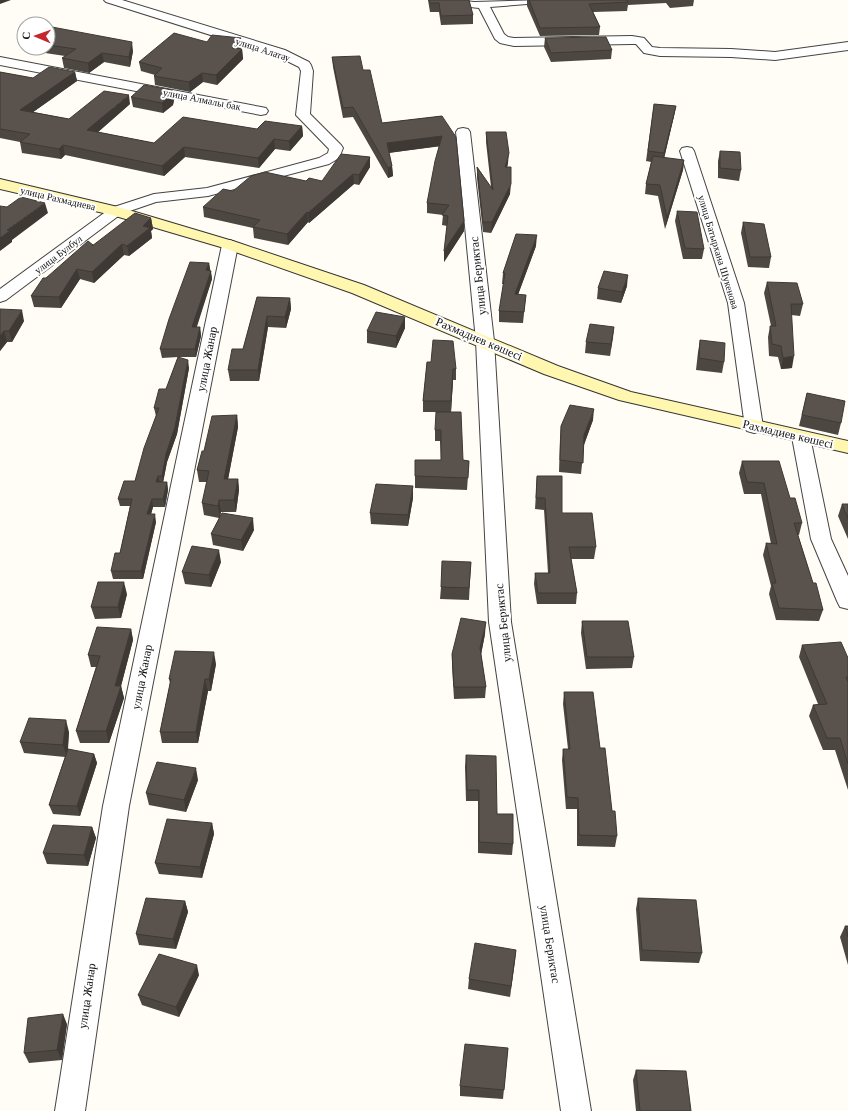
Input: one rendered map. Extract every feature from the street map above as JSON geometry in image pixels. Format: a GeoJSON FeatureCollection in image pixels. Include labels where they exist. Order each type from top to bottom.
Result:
{"type":"FeatureCollection","features":[{"type":"Feature","properties":{"kind":"street","name":"улица Алатау"},"geometry":{"type":"LineString","coordinates":[[110,0],[281,53],[305,65],[307,71],[303,115],[336,148],[334,155],[324,161],[208,192],[154,198],[116,211]]}},
{"type":"Feature","properties":{"kind":"street"},"geometry":{"type":"LineString","coordinates":[[463,0],[465,4],[483,5],[540,0]]}},
{"type":"Feature","properties":{"kind":"street"},"geometry":{"type":"LineString","coordinates":[[483,5],[499,36],[504,40],[514,42],[632,40],[640,41],[648,50],[660,52],[731,53],[775,56],[848,46]]}},
{"type":"Feature","properties":{"kind":"street","name":"улица Алмалы бак"},"geometry":{"type":"LineString","coordinates":[[0,61],[262,110]]}},
{"type":"Feature","properties":{"kind":"street","name":"улица Бериктас"},"geometry":{"type":"LineString","coordinates":[[462,132],[485,341],[500,622],[576,1111]]}},
{"type":"Feature","properties":{"kind":"street","name":"улица Батырхана Шукенова"},"geometry":{"type":"LineString","coordinates":[[687,151],[736,303],[754,427]]}},
{"type":"Feature","properties":{"kind":"street","name":"улица Рахмадиева"},"geometry":{"type":"LineString","coordinates":[[0,184],[116,211]]}},
{"type":"Feature","properties":{"kind":"street","name":"Рахмадиев көшесі"},"geometry":{"type":"LineString","coordinates":[[116,211],[230,245],[358,289],[551,370],[626,396],[848,448]]}},
{"type":"Feature","properties":{"kind":"street","name":"улица Булбул"},"geometry":{"type":"LineString","coordinates":[[0,297],[116,211]]}},
{"type":"Feature","properties":{"kind":"street","name":"улица Жанар"},"geometry":{"type":"LineString","coordinates":[[70,1111],[116,806],[230,245]]}},
{"type":"Feature","properties":{"kind":"street"},"geometry":{"type":"LineString","coordinates":[[801,437],[821,539],[848,601]]}},
{"type":"Feature","properties":{"kind":"building"},"geometry":{"type":"Polygon","coordinates":[[[429,0],[469,0],[473,15],[441,16],[439,3],[430,3],[429,0]]]}},
{"type":"Feature","properties":{"kind":"building"},"geometry":{"type":"Polygon","coordinates":[[[529,0],[627,0],[628,2],[589,4],[600,27],[540,28],[529,0]]]}},
{"type":"Feature","properties":{"kind":"building"},"geometry":{"type":"Polygon","coordinates":[[[56,28],[132,42],[129,57],[102,53],[88,63],[62,58],[76,49],[56,46],[56,28]]]}},
{"type":"Feature","properties":{"kind":"building"},"geometry":{"type":"Polygon","coordinates":[[[174,33],[207,42],[212,35],[241,38],[232,48],[242,49],[216,75],[202,73],[189,82],[154,76],[162,68],[139,62],[174,33]]]}},
{"type":"Feature","properties":{"kind":"building"},"geometry":{"type":"Polygon","coordinates":[[[606,37],[612,50],[551,53],[545,38],[606,37]]]}},
{"type":"Feature","properties":{"kind":"building"},"geometry":{"type":"Polygon","coordinates":[[[360,56],[363,70],[370,70],[382,123],[442,116],[456,137],[464,221],[444,251],[448,216],[442,215],[449,205],[427,203],[435,161],[442,136],[387,143],[392,166],[388,168],[353,107],[343,108],[332,57],[360,56]]]}},
{"type":"Feature","properties":{"kind":"building"},"geometry":{"type":"Polygon","coordinates":[[[49,67],[75,72],[20,110],[69,119],[104,91],[129,95],[87,130],[154,143],[183,117],[257,129],[265,121],[302,126],[289,141],[274,139],[258,158],[184,147],[162,166],[63,145],[59,149],[20,142],[30,134],[0,129],[0,72],[33,78],[49,67]]]}},
{"type":"Feature","properties":{"kind":"building"},"geometry":{"type":"Polygon","coordinates":[[[144,85],[172,90],[172,95],[162,103],[131,97],[144,85]]]}},
{"type":"Feature","properties":{"kind":"building"},"geometry":{"type":"Polygon","coordinates":[[[654,104],[676,106],[664,153],[648,151],[654,104]]]}},
{"type":"Feature","properties":{"kind":"building"},"geometry":{"type":"Polygon","coordinates":[[[486,132],[506,132],[509,153],[505,167],[511,167],[511,184],[492,222],[483,222],[477,167],[493,190],[486,132]]]}},
{"type":"Feature","properties":{"kind":"building"},"geometry":{"type":"Polygon","coordinates":[[[720,151],[740,152],[741,170],[720,168],[720,151]]]}},
{"type":"Feature","properties":{"kind":"building"},"geometry":{"type":"Polygon","coordinates":[[[341,154],[370,157],[359,175],[353,174],[308,213],[307,212],[287,234],[253,227],[260,220],[203,207],[223,189],[233,191],[251,176],[265,172],[306,181],[309,178],[322,181],[341,154]]]}},
{"type":"Feature","properties":{"kind":"building"},"geometry":{"type":"Polygon","coordinates":[[[653,156],[684,160],[667,218],[660,185],[646,184],[653,156]]]}},
{"type":"Feature","properties":{"kind":"building"},"geometry":{"type":"Polygon","coordinates":[[[21,197],[45,203],[7,230],[10,231],[0,238],[0,206],[7,207],[21,197]]]}},
{"type":"Feature","properties":{"kind":"building"},"geometry":{"type":"Polygon","coordinates":[[[677,211],[697,212],[704,249],[685,248],[677,211]]]}},
{"type":"Feature","properties":{"kind":"building"},"geometry":{"type":"Polygon","coordinates":[[[135,213],[151,218],[143,226],[150,228],[127,246],[122,244],[92,272],[77,269],[59,297],[31,296],[43,278],[46,278],[88,241],[93,245],[92,246],[135,213]]]}},
{"type":"Feature","properties":{"kind":"building"},"geometry":{"type":"Polygon","coordinates":[[[743,222],[764,224],[771,257],[750,257],[743,222]]]}},
{"type":"Feature","properties":{"kind":"building"},"geometry":{"type":"Polygon","coordinates":[[[516,234],[537,235],[515,294],[526,295],[524,312],[499,311],[505,273],[503,273],[516,234]]]}},
{"type":"Feature","properties":{"kind":"building"},"geometry":{"type":"Polygon","coordinates":[[[190,262],[209,263],[206,270],[211,271],[192,327],[200,327],[195,349],[160,349],[169,319],[190,262]]]}},
{"type":"Feature","properties":{"kind":"building"},"geometry":{"type":"Polygon","coordinates":[[[604,271],[628,275],[622,292],[598,288],[604,271]]]}},
{"type":"Feature","properties":{"kind":"building"},"geometry":{"type":"Polygon","coordinates":[[[767,282],[797,283],[803,304],[791,304],[794,356],[783,358],[781,346],[772,344],[770,326],[776,326],[767,282]]]}},
{"type":"Feature","properties":{"kind":"building"},"geometry":{"type":"Polygon","coordinates":[[[257,297],[290,298],[285,317],[267,316],[258,370],[228,370],[232,349],[243,349],[257,297]]]}},
{"type":"Feature","properties":{"kind":"building"},"geometry":{"type":"Polygon","coordinates":[[[0,309],[22,310],[9,331],[4,331],[0,336],[0,309]]]}},
{"type":"Feature","properties":{"kind":"building"},"geometry":{"type":"Polygon","coordinates":[[[376,312],[405,317],[396,336],[367,331],[376,312]]]}},
{"type":"Feature","properties":{"kind":"building"},"geometry":{"type":"Polygon","coordinates":[[[590,324],[614,327],[611,344],[586,342],[590,324]]]}},
{"type":"Feature","properties":{"kind":"building"},"geometry":{"type":"Polygon","coordinates":[[[433,340],[453,341],[456,369],[453,369],[451,401],[423,401],[427,362],[431,362],[433,340]]]}},
{"type":"Feature","properties":{"kind":"building"},"geometry":{"type":"Polygon","coordinates":[[[700,340],[725,343],[724,362],[699,358],[700,340]]]}},
{"type":"Feature","properties":{"kind":"building"},"geometry":{"type":"Polygon","coordinates":[[[178,357],[188,360],[175,427],[166,454],[162,476],[158,476],[156,482],[167,482],[163,499],[152,499],[147,514],[155,514],[141,571],[111,571],[115,553],[120,553],[132,499],[118,499],[124,481],[135,481],[144,448],[159,408],[154,408],[159,389],[166,389],[178,357]]]}},
{"type":"Feature","properties":{"kind":"building"},"geometry":{"type":"Polygon","coordinates":[[[807,393],[845,401],[841,423],[802,415],[807,393]]]}},
{"type":"Feature","properties":{"kind":"building"},"geometry":{"type":"Polygon","coordinates":[[[570,405],[594,409],[584,435],[583,463],[560,460],[561,426],[570,405]]]}},
{"type":"Feature","properties":{"kind":"building"},"geometry":{"type":"Polygon","coordinates":[[[436,412],[461,412],[463,460],[469,461],[468,478],[415,476],[415,460],[441,460],[441,430],[435,430],[436,412]]]}},
{"type":"Feature","properties":{"kind":"building"},"geometry":{"type":"Polygon","coordinates":[[[237,415],[224,479],[238,479],[234,500],[219,500],[218,506],[202,503],[209,471],[197,470],[202,451],[204,451],[212,416],[237,415]]]}},
{"type":"Feature","properties":{"kind":"building"},"geometry":{"type":"Polygon","coordinates":[[[742,461],[779,461],[790,498],[795,498],[802,523],[794,523],[813,583],[816,583],[823,610],[779,608],[772,583],[776,583],[766,543],[777,544],[764,483],[747,482],[742,461]]]}},
{"type":"Feature","properties":{"kind":"building"},"geometry":{"type":"Polygon","coordinates":[[[537,476],[562,476],[562,513],[592,513],[596,547],[569,547],[577,593],[538,593],[535,573],[550,573],[545,498],[536,498],[537,476]]]}},
{"type":"Feature","properties":{"kind":"building"},"geometry":{"type":"Polygon","coordinates":[[[376,484],[413,486],[408,515],[370,513],[376,484]]]}},
{"type":"Feature","properties":{"kind":"building"},"geometry":{"type":"Polygon","coordinates":[[[842,504],[848,504],[848,519],[842,504]]]}},
{"type":"Feature","properties":{"kind":"building"},"geometry":{"type":"Polygon","coordinates":[[[222,513],[253,518],[241,540],[211,534],[222,513]]]}},
{"type":"Feature","properties":{"kind":"building"},"geometry":{"type":"Polygon","coordinates":[[[192,546],[219,550],[209,575],[182,572],[192,546]]]}},
{"type":"Feature","properties":{"kind":"building"},"geometry":{"type":"Polygon","coordinates":[[[442,561],[471,562],[469,588],[441,587],[442,561]]]}},
{"type":"Feature","properties":{"kind":"building"},"geometry":{"type":"Polygon","coordinates":[[[98,582],[124,582],[118,607],[91,607],[98,582]]]}},
{"type":"Feature","properties":{"kind":"building"},"geometry":{"type":"Polygon","coordinates":[[[461,618],[486,622],[480,648],[486,687],[454,687],[452,654],[461,618]]]}},
{"type":"Feature","properties":{"kind":"building"},"geometry":{"type":"Polygon","coordinates":[[[582,621],[628,621],[634,657],[587,657],[582,621]]]}},
{"type":"Feature","properties":{"kind":"building"},"geometry":{"type":"Polygon","coordinates":[[[97,627],[131,629],[115,686],[121,686],[106,731],[76,731],[100,656],[88,655],[97,627]]]}},
{"type":"Feature","properties":{"kind":"building"},"geometry":{"type":"Polygon","coordinates":[[[841,642],[848,658],[848,677],[846,677],[848,682],[848,764],[840,738],[827,738],[813,705],[827,704],[802,645],[841,642]]]}},
{"type":"Feature","properties":{"kind":"building"},"geometry":{"type":"Polygon","coordinates":[[[175,651],[214,652],[209,679],[205,679],[196,732],[160,732],[175,651]]]}},
{"type":"Feature","properties":{"kind":"building"},"geometry":{"type":"Polygon","coordinates":[[[564,692],[593,692],[600,748],[605,748],[612,811],[615,811],[617,836],[579,835],[578,798],[567,797],[563,749],[570,749],[564,692]]]}},
{"type":"Feature","properties":{"kind":"building"},"geometry":{"type":"Polygon","coordinates":[[[29,718],[66,720],[63,745],[20,742],[29,718]]]}},
{"type":"Feature","properties":{"kind":"building"},"geometry":{"type":"Polygon","coordinates":[[[68,749],[94,754],[77,806],[49,805],[68,749]]]}},
{"type":"Feature","properties":{"kind":"building"},"geometry":{"type":"Polygon","coordinates":[[[466,755],[496,756],[497,814],[513,814],[513,844],[479,842],[479,790],[467,790],[466,755]]]}},
{"type":"Feature","properties":{"kind":"building"},"geometry":{"type":"Polygon","coordinates":[[[157,762],[196,768],[184,800],[146,793],[157,762]]]}},
{"type":"Feature","properties":{"kind":"building"},"geometry":{"type":"Polygon","coordinates":[[[167,819],[212,823],[200,867],[155,863],[167,819]]]}},
{"type":"Feature","properties":{"kind":"building"},"geometry":{"type":"Polygon","coordinates":[[[53,825],[92,827],[84,855],[43,853],[53,825]]]}},
{"type":"Feature","properties":{"kind":"building"},"geometry":{"type":"Polygon","coordinates":[[[146,898],[185,901],[173,939],[136,934],[146,898]]]}},
{"type":"Feature","properties":{"kind":"building"},"geometry":{"type":"Polygon","coordinates":[[[638,898],[696,900],[702,953],[642,950],[638,898]]]}},
{"type":"Feature","properties":{"kind":"building"},"geometry":{"type":"Polygon","coordinates":[[[845,926],[848,926],[848,937],[845,926]]]}},
{"type":"Feature","properties":{"kind":"building"},"geometry":{"type":"Polygon","coordinates":[[[475,943],[516,950],[511,986],[469,979],[475,943]]]}},
{"type":"Feature","properties":{"kind":"building"},"geometry":{"type":"Polygon","coordinates":[[[159,954],[197,965],[176,1007],[138,995],[159,954]]]}},
{"type":"Feature","properties":{"kind":"building"},"geometry":{"type":"Polygon","coordinates":[[[63,1014],[57,1050],[24,1053],[28,1018],[63,1014]]]}},
{"type":"Feature","properties":{"kind":"building"},"geometry":{"type":"Polygon","coordinates":[[[465,1044],[508,1048],[504,1090],[460,1086],[465,1044]]]}},
{"type":"Feature","properties":{"kind":"building"},"geometry":{"type":"Polygon","coordinates":[[[636,1070],[686,1071],[691,1111],[640,1111],[636,1070]]]}}]}
